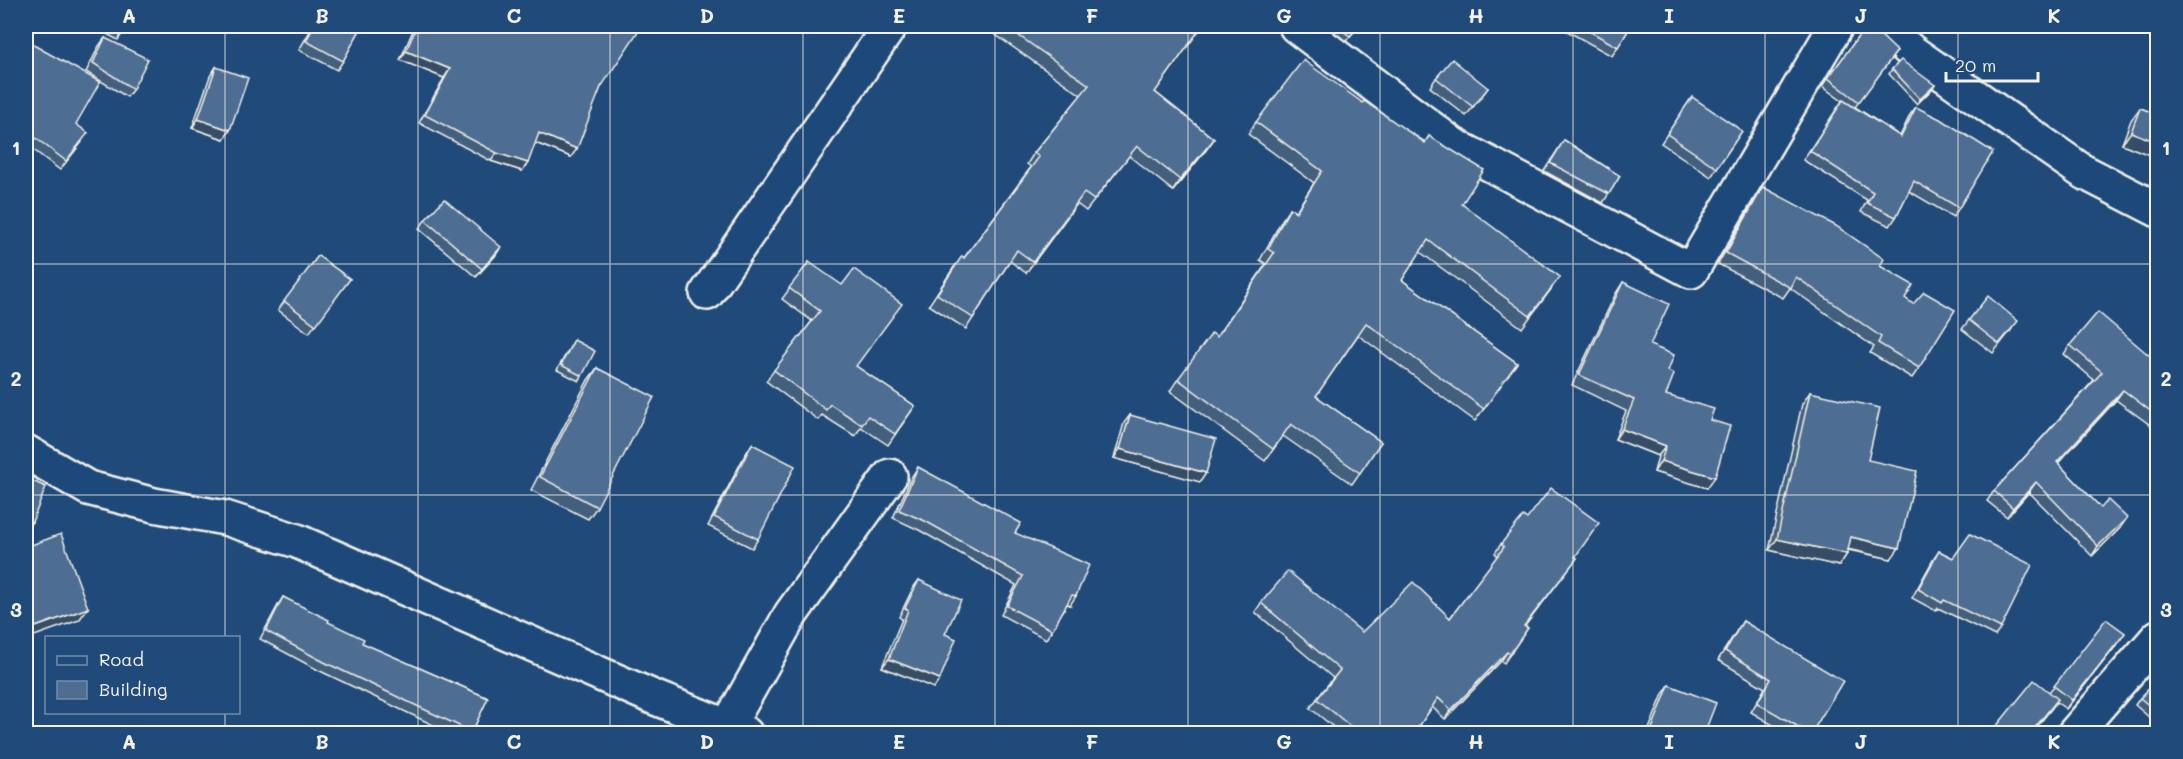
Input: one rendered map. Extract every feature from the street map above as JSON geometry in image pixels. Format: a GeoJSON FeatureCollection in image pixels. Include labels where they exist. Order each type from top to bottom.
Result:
{"type":"FeatureCollection","features":[{"type":"Feature","properties":{"kind":"street"},"geometry":{"type":"LineString","coordinates":[[1296,26],[1452,144],[1691,271],[1836,26]]}},
{"type":"Feature","properties":{"kind":"street"},"geometry":{"type":"LineString","coordinates":[[1882,26],[1912,51],[2082,171],[2157,210]]}},
{"type":"Feature","properties":{"kind":"street"},"geometry":{"type":"LineString","coordinates":[[707,292],[882,28]]}},
{"type":"Feature","properties":{"kind":"street"},"geometry":{"type":"LineString","coordinates":[[26,452],[88,488],[154,505],[225,518],[297,541],[652,697],[737,730],[791,614],[891,476]]}},
{"type":"Feature","properties":{"kind":"street"},"geometry":{"type":"LineString","coordinates":[[2074,734],[2157,637]]}},
{"type":"Feature","properties":{"kind":"building"},"geometry":{"type":"Polygon","coordinates":[[[103,26],[127,26],[122,35],[103,26]]]}},
{"type":"Feature","properties":{"kind":"building"},"geometry":{"type":"Polygon","coordinates":[[[314,26],[362,26],[343,61],[306,41],[314,26]]]}},
{"type":"Feature","properties":{"kind":"building"},"geometry":{"type":"Polygon","coordinates":[[[417,26],[633,26],[639,30],[601,87],[577,149],[539,133],[528,163],[497,153],[425,115],[450,69],[406,51],[417,26]]]}},
{"type":"Feature","properties":{"kind":"building"},"geometry":{"type":"Polygon","coordinates":[[[1005,26],[1202,26],[1155,92],[1214,139],[1180,180],[1137,146],[1094,200],[1084,193],[1033,262],[1017,250],[973,318],[937,294],[962,256],[964,258],[1039,157],[1034,153],[1089,85],[1005,26]]]}},
{"type":"Feature","properties":{"kind":"building"},"geometry":{"type":"Polygon","coordinates":[[[1336,26],[1359,26],[1350,36],[1336,26]]]}},
{"type":"Feature","properties":{"kind":"building"},"geometry":{"type":"Polygon","coordinates":[[[1580,26],[1631,26],[1618,47],[1580,26]]]}},
{"type":"Feature","properties":{"kind":"building"},"geometry":{"type":"Polygon","coordinates":[[[1866,26],[1871,26],[1897,51],[1859,102],[1828,78],[1866,26]]]}},
{"type":"Feature","properties":{"kind":"building"},"geometry":{"type":"Polygon","coordinates":[[[105,38],[148,59],[133,89],[93,63],[105,38]]]}},
{"type":"Feature","properties":{"kind":"building"},"geometry":{"type":"Polygon","coordinates":[[[30,43],[100,82],[76,124],[88,133],[66,161],[33,136],[26,146],[26,51],[30,43]]]}},
{"type":"Feature","properties":{"kind":"building"},"geometry":{"type":"Polygon","coordinates":[[[1452,59],[1488,88],[1473,107],[1436,78],[1452,59]]]}},
{"type":"Feature","properties":{"kind":"building"},"geometry":{"type":"Polygon","coordinates":[[[1303,60],[1363,103],[1364,101],[1425,143],[1429,136],[1484,170],[1462,204],[1560,277],[1530,316],[1428,240],[1402,280],[1517,363],[1484,409],[1366,323],[1316,396],[1381,442],[1360,473],[1291,424],[1273,449],[1178,379],[1212,333],[1217,337],[1274,253],[1268,249],[1290,208],[1296,212],[1322,171],[1256,122],[1303,60]]]}},
{"type":"Feature","properties":{"kind":"building"},"geometry":{"type":"Polygon","coordinates":[[[1901,60],[1935,85],[1920,99],[1892,69],[1901,60]]]}},
{"type":"Feature","properties":{"kind":"building"},"geometry":{"type":"Polygon","coordinates":[[[216,67],[248,78],[230,130],[198,119],[216,67]]]}},
{"type":"Feature","properties":{"kind":"building"},"geometry":{"type":"Polygon","coordinates":[[[1692,97],[1742,131],[1717,168],[1667,134],[1692,97]]]}},
{"type":"Feature","properties":{"kind":"building"},"geometry":{"type":"Polygon","coordinates":[[[1843,100],[1901,137],[1916,107],[1944,121],[1993,152],[1959,208],[1914,181],[1896,217],[1867,203],[1873,192],[1810,151],[1843,100]]]}},
{"type":"Feature","properties":{"kind":"building"},"geometry":{"type":"Polygon","coordinates":[[[2140,108],[2157,114],[2157,142],[2131,132],[2140,108]]]}},
{"type":"Feature","properties":{"kind":"building"},"geometry":{"type":"Polygon","coordinates":[[[1564,140],[1620,176],[1609,194],[1550,163],[1564,140]]]}},
{"type":"Feature","properties":{"kind":"building"},"geometry":{"type":"Polygon","coordinates":[[[1763,187],[1836,226],[1884,259],[1880,266],[1913,285],[1905,298],[1913,304],[1924,292],[1955,310],[1919,368],[1878,343],[1881,337],[1796,277],[1791,288],[1726,253],[1763,187]]]}},
{"type":"Feature","properties":{"kind":"building"},"geometry":{"type":"Polygon","coordinates":[[[444,199],[501,247],[482,269],[425,220],[444,199]]]}},
{"type":"Feature","properties":{"kind":"building"},"geometry":{"type":"Polygon","coordinates":[[[318,256],[350,279],[316,325],[284,301],[318,256]]]}},
{"type":"Feature","properties":{"kind":"building"},"geometry":{"type":"Polygon","coordinates":[[[809,262],[842,285],[854,269],[902,304],[856,366],[915,406],[895,434],[868,416],[862,425],[830,404],[826,410],[774,370],[820,311],[789,288],[809,262]]]}},
{"type":"Feature","properties":{"kind":"building"},"geometry":{"type":"Polygon","coordinates":[[[1623,282],[1669,304],[1650,345],[1674,355],[1668,371],[1674,374],[1666,395],[1714,409],[1710,420],[1730,426],[1715,477],[1661,461],[1666,446],[1622,429],[1634,400],[1579,375],[1623,282]]]}},
{"type":"Feature","properties":{"kind":"building"},"geometry":{"type":"Polygon","coordinates":[[[1988,296],[2018,321],[1999,344],[1969,320],[1988,296]]]}},
{"type":"Feature","properties":{"kind":"building"},"geometry":{"type":"Polygon","coordinates":[[[2098,312],[2157,362],[2157,416],[2123,390],[2057,462],[2101,508],[2108,500],[2127,518],[2098,546],[2036,482],[2013,508],[1994,491],[2102,372],[2070,345],[2098,312]]]}},
{"type":"Feature","properties":{"kind":"building"},"geometry":{"type":"Polygon","coordinates":[[[574,340],[595,351],[582,376],[561,365],[574,340]]]}},
{"type":"Feature","properties":{"kind":"building"},"geometry":{"type":"Polygon","coordinates":[[[597,368],[654,397],[597,507],[540,477],[597,368]]]}},
{"type":"Feature","properties":{"kind":"building"},"geometry":{"type":"Polygon","coordinates":[[[1810,392],[1880,408],[1868,460],[1917,471],[1899,548],[1851,537],[1847,554],[1777,539],[1810,392]]]}},
{"type":"Feature","properties":{"kind":"building"},"geometry":{"type":"Polygon","coordinates":[[[1130,415],[1216,439],[1206,473],[1120,449],[1130,415]]]}},
{"type":"Feature","properties":{"kind":"building"},"geometry":{"type":"Polygon","coordinates":[[[752,444],[795,466],[758,539],[714,517],[752,444]]]}},
{"type":"Feature","properties":{"kind":"building"},"geometry":{"type":"Polygon","coordinates":[[[918,467],[1021,523],[1015,533],[1089,565],[1076,596],[1072,595],[1052,630],[1007,606],[1023,576],[925,521],[899,510],[918,467]]]}},
{"type":"Feature","properties":{"kind":"building"},"geometry":{"type":"Polygon","coordinates":[[[26,478],[46,487],[32,522],[26,519],[26,478]]]}},
{"type":"Feature","properties":{"kind":"building"},"geometry":{"type":"Polygon","coordinates":[[[1551,488],[1599,523],[1575,557],[1577,558],[1524,626],[1528,628],[1510,654],[1507,652],[1451,710],[1438,698],[1414,734],[1360,734],[1317,699],[1340,670],[1261,603],[1288,571],[1362,632],[1413,582],[1450,618],[1504,547],[1501,544],[1523,516],[1527,519],[1551,488]]]}},
{"type":"Feature","properties":{"kind":"building"},"geometry":{"type":"Polygon","coordinates":[[[61,534],[88,608],[27,630],[29,634],[26,635],[26,547],[61,534]]]}},
{"type":"Feature","properties":{"kind":"building"},"geometry":{"type":"Polygon","coordinates":[[[1970,534],[2032,565],[2001,628],[1944,600],[1942,603],[1918,589],[1939,551],[1953,558],[1970,534]]]}},
{"type":"Feature","properties":{"kind":"building"},"geometry":{"type":"Polygon","coordinates":[[[919,580],[961,600],[945,634],[956,639],[940,679],[889,659],[908,610],[905,608],[919,580]]]}},
{"type":"Feature","properties":{"kind":"building"},"geometry":{"type":"Polygon","coordinates":[[[283,597],[364,639],[362,643],[488,698],[472,732],[324,662],[266,631],[283,597]]]}},
{"type":"Feature","properties":{"kind":"building"},"geometry":{"type":"Polygon","coordinates":[[[2106,619],[2125,633],[2072,700],[2054,686],[2106,619]]]}},
{"type":"Feature","properties":{"kind":"building"},"geometry":{"type":"Polygon","coordinates":[[[1743,621],[1843,681],[1811,734],[1757,703],[1771,679],[1725,651],[1743,621]]]}},
{"type":"Feature","properties":{"kind":"building"},"geometry":{"type":"Polygon","coordinates":[[[2034,680],[2058,699],[2030,734],[2002,734],[1995,728],[2034,680]]]}},
{"type":"Feature","properties":{"kind":"building"},"geometry":{"type":"Polygon","coordinates":[[[2157,681],[2157,712],[2140,698],[2157,681]]]}},
{"type":"Feature","properties":{"kind":"building"},"geometry":{"type":"Polygon","coordinates":[[[1669,685],[1716,703],[1704,734],[1650,734],[1669,685]]]}}]}
